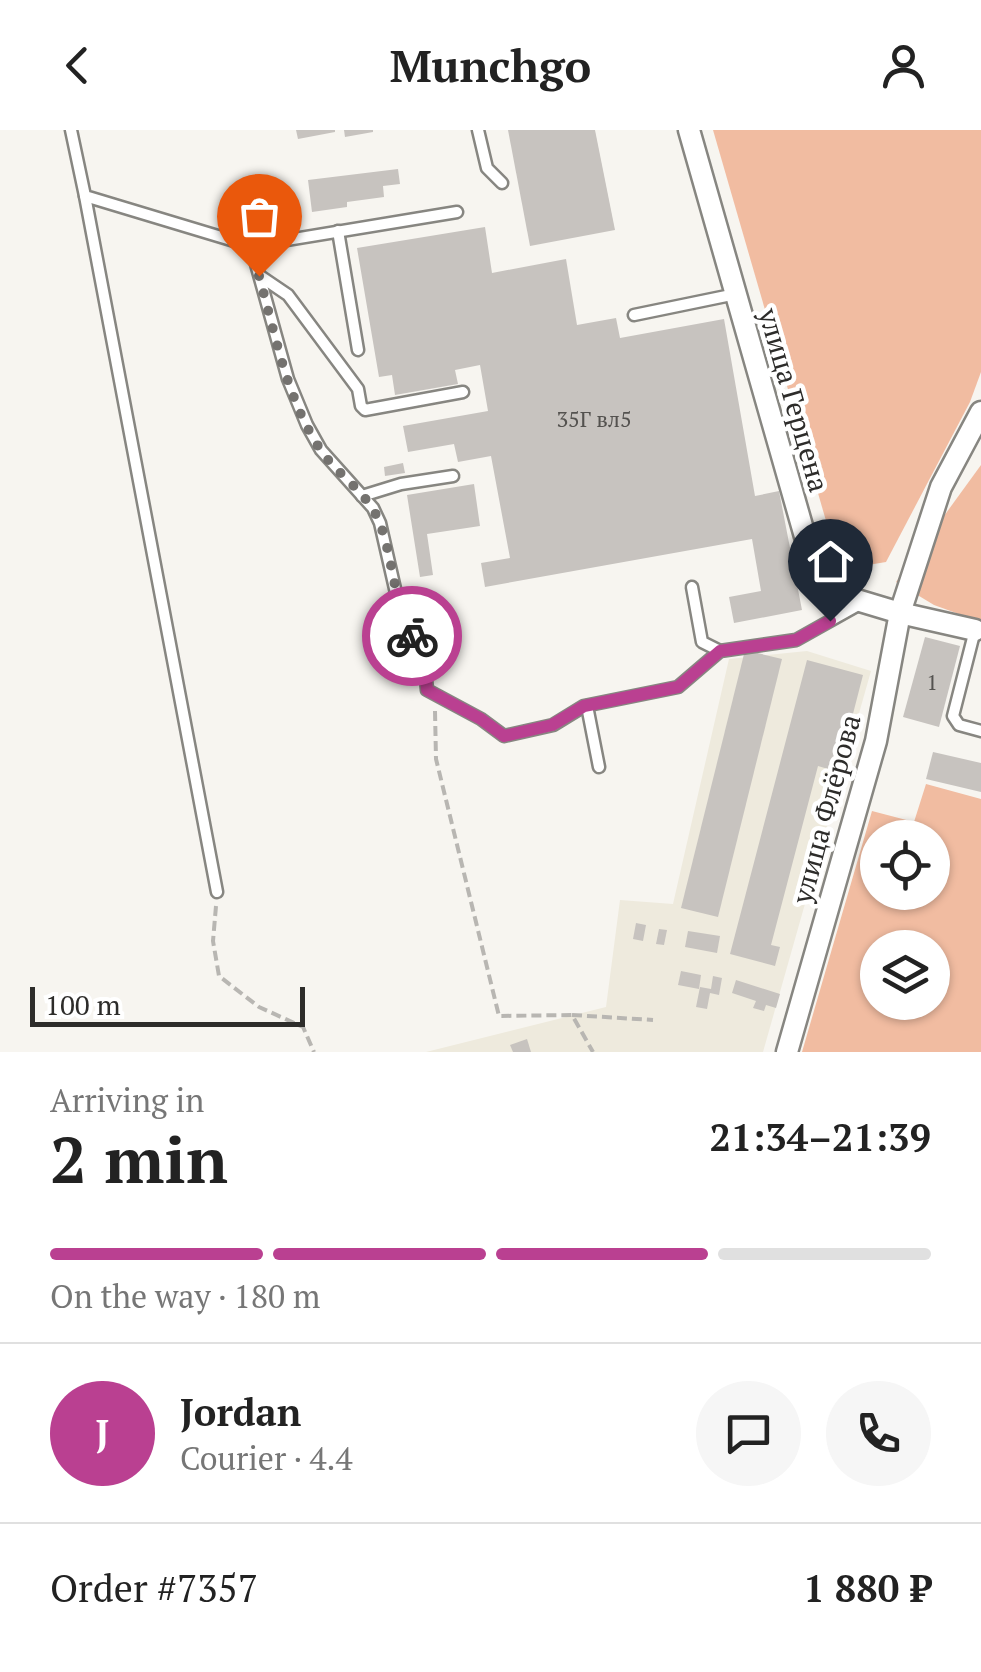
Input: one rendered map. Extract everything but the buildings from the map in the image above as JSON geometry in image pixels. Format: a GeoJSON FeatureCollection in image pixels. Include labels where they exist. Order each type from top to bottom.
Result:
{"type":"FeatureCollection","features":[{"type":"Feature","properties":{"kind":"street","name":"улица Герцена"},"geometry":{"type":"LineString","coordinates":[[689,130],[820,589],[975,630]]}},
{"type":"Feature","properties":{"kind":"street","name":"улица Флёрова"},"geometry":{"type":"LineString","coordinates":[[787,1052],[876,741],[900,613],[941,487],[981,412]]}},
{"type":"Feature","properties":{"kind":"lane"},"geometry":{"type":"LineString","coordinates":[[71,130],[217,892]]}},
{"type":"Feature","properties":{"kind":"lane"},"geometry":{"type":"LineString","coordinates":[[478,130],[487,168],[502,183]]}},
{"type":"Feature","properties":{"kind":"lane"},"geometry":{"type":"LineString","coordinates":[[85,196],[251,246],[457,212]]}},
{"type":"Feature","properties":{"kind":"lane"},"geometry":{"type":"LineString","coordinates":[[338,231],[358,350]]}},
{"type":"Feature","properties":{"kind":"lane"},"geometry":{"type":"LineString","coordinates":[[251,246],[288,379],[320,450],[362,496],[380,524],[400,615],[424,658],[424,679],[434,696],[481,719],[504,736],[552,725],[587,706],[678,687],[720,651],[796,640],[863,602]]}},
{"type":"Feature","properties":{"kind":"lane"},"geometry":{"type":"LineString","coordinates":[[259,276],[288,296],[358,389],[360,406],[365,410],[463,392]]}},
{"type":"Feature","properties":{"kind":"lane"},"geometry":{"type":"LineString","coordinates":[[634,315],[736,294]]}},
{"type":"Feature","properties":{"kind":"lane"},"geometry":{"type":"LineString","coordinates":[[362,496],[401,484],[452,476]]}},
{"type":"Feature","properties":{"kind":"lane"},"geometry":{"type":"LineString","coordinates":[[692,586],[702,642],[720,651]]}},
{"type":"Feature","properties":{"kind":"lane"},"geometry":{"type":"LineString","coordinates":[[975,630],[953,716],[959,724],[981,731]]}},
{"type":"Feature","properties":{"kind":"lane"},"geometry":{"type":"LineString","coordinates":[[587,706],[599,768]]}},
{"type":"Feature","properties":{"kind":"path"},"geometry":{"type":"LineString","coordinates":[[434,696],[436,759],[499,1016],[653,1020]]}},
{"type":"Feature","properties":{"kind":"path"},"geometry":{"type":"LineString","coordinates":[[217,892],[212,941],[220,976],[258,1007],[303,1027],[314,1052]]}},
{"type":"Feature","properties":{"kind":"path"},"geometry":{"type":"LineString","coordinates":[[572,1015],[593,1052]]}},
{"type":"Feature","properties":{"kind":"shaded area"},"geometry":{"type":"Polygon","coordinates":[[[713,130],[981,130],[981,372],[970,402],[886,562],[862,566],[833,545],[713,130]]]}},
{"type":"Feature","properties":{"kind":"shaded area"},"geometry":{"type":"Polygon","coordinates":[[[981,465],[981,622],[934,605],[896,582],[981,465]]]}},
{"type":"Feature","properties":{"kind":"shaded area"},"geometry":{"type":"Polygon","coordinates":[[[807,651],[871,671],[763,1052],[426,1052],[606,1007],[620,900],[673,904],[729,659],[807,651]]]}},
{"type":"Feature","properties":{"kind":"shaded area"},"geometry":{"type":"Polygon","coordinates":[[[926,784],[981,799],[981,1052],[802,1052],[860,852],[860,910],[950,910],[950,820],[915,820],[926,784]]]}},
{"type":"Feature","properties":{"kind":"shaded area"},"geometry":{"type":"Polygon","coordinates":[[[872,811],[906,820],[869,820],[872,811]]]}},
{"type":"Feature","properties":{"kind":"way so far"},"geometry":{"type":"LineString","coordinates":[[259,276],[288,379],[307,425],[320,450],[373,508],[380,524],[400,615],[412,636]]}},
{"type":"Feature","properties":{"kind":"route"},"geometry":{"type":"LineString","coordinates":[[412,636],[424,658],[427,690],[504,736],[552,725],[584,706],[678,687],[720,651],[796,640],[830,621]]}}]}
